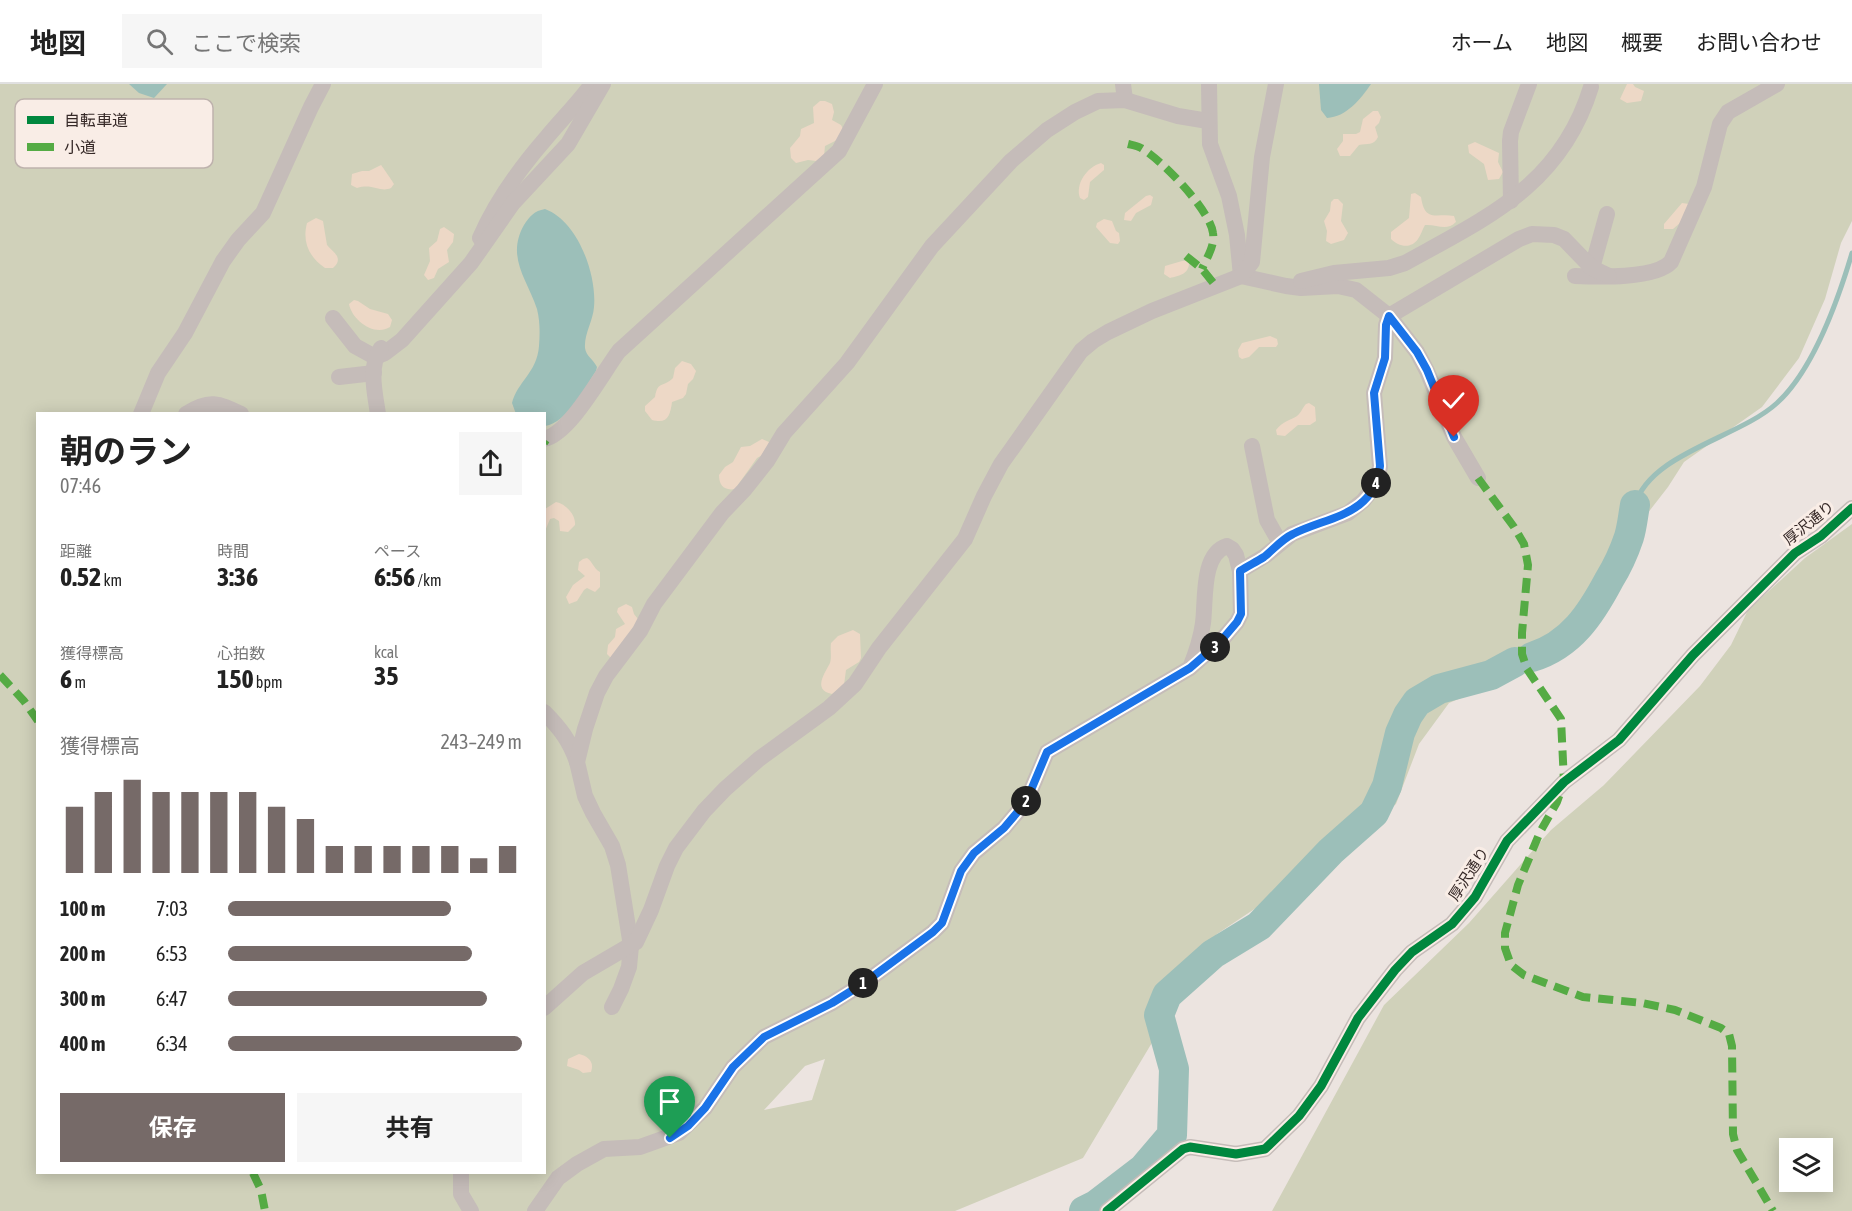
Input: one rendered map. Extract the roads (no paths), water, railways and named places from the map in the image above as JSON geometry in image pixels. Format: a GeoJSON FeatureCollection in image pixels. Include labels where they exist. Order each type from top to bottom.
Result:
{"type":"FeatureCollection","features":[{"type":"Feature","properties":{"kind":"street"},"geometry":{"type":"LineString","coordinates":[[142,412],[158,374],[196,315],[220,267],[238,240],[263,213],[323,84]]}},
{"type":"Feature","properties":{"kind":"street"},"geometry":{"type":"LineString","coordinates":[[378,412],[374,365],[382,348],[398,336],[468,255],[481,238],[496,204],[545,139],[592,84]]}},
{"type":"Feature","properties":{"kind":"street"},"geometry":{"type":"LineString","coordinates":[[339,377],[374,365],[384,353],[402,340],[464,272],[513,203],[568,144],[603,84]]}},
{"type":"Feature","properties":{"kind":"street"},"geometry":{"type":"LineString","coordinates":[[546,439],[553,437],[560,431],[592,392],[619,351],[839,151],[875,84]]}},
{"type":"Feature","properties":{"kind":"street"},"geometry":{"type":"LineString","coordinates":[[1098,101],[1106,84]]}},
{"type":"Feature","properties":{"kind":"street"},"geometry":{"type":"LineString","coordinates":[[1209,84],[1210,144],[1231,206],[1237,235],[1241,276]]}},
{"type":"Feature","properties":{"kind":"street"},"geometry":{"type":"LineString","coordinates":[[546,1006],[583,973],[631,946],[640,934],[667,866],[687,832],[704,811],[759,759],[829,708],[855,684],[879,648],[965,539],[1001,464],[1081,351],[1093,340],[1152,311],[1241,276],[1252,262],[1262,157],[1276,84]]}},
{"type":"Feature","properties":{"kind":"street"},"geometry":{"type":"LineString","coordinates":[[1511,201],[1511,132],[1529,84]]}},
{"type":"Feature","properties":{"kind":"street"},"geometry":{"type":"LineString","coordinates":[[1575,276],[1650,273],[1659,271],[1671,262],[1704,187],[1720,124],[1728,112],[1777,84]]}},
{"type":"Feature","properties":{"kind":"street"},"geometry":{"type":"LineString","coordinates":[[1286,286],[1322,275],[1389,268],[1405,263],[1487,218],[1534,182],[1562,147],[1584,110],[1591,87]]}},
{"type":"Feature","properties":{"kind":"street"},"geometry":{"type":"LineString","coordinates":[[577,762],[597,693],[606,676],[640,631],[654,604],[722,513],[767,461],[784,434],[847,363],[932,246],[1011,161],[1047,130],[1075,112],[1124,92],[1178,116],[1208,121]]}},
{"type":"Feature","properties":{"kind":"street"},"geometry":{"type":"LineString","coordinates":[[1592,268],[1607,214]]}},
{"type":"Feature","properties":{"kind":"street"},"geometry":{"type":"LineString","coordinates":[[1240,571],[1265,556],[1292,534],[1348,513],[1363,501],[1375,486],[1380,466],[1374,393],[1385,358],[1386,325],[1389,316],[1519,238],[1532,234],[1554,234],[1563,239],[1592,268],[1609,276]]}},
{"type":"Feature","properties":{"kind":"street"},"geometry":{"type":"LineString","coordinates":[[1241,276],[1301,288],[1338,286],[1356,290],[1389,316],[1417,352],[1427,370],[1454,437],[1478,478]]}},
{"type":"Feature","properties":{"kind":"street"},"geometry":{"type":"LineString","coordinates":[[333,318],[355,346],[374,365]]}},
{"type":"Feature","properties":{"kind":"street"},"geometry":{"type":"LineString","coordinates":[[190,412],[208,404],[220,404],[237,412]]}},
{"type":"Feature","properties":{"kind":"street"},"geometry":{"type":"LineString","coordinates":[[1252,446],[1267,520],[1280,543]]}},
{"type":"Feature","properties":{"kind":"street","name":"厚沢通り"},"geometry":{"type":"LineString","coordinates":[[1107,1211],[1183,1149],[1190,1147],[1236,1154],[1265,1149],[1299,1116],[1321,1086],[1358,1018],[1395,970],[1412,952],[1452,924],[1475,897],[1507,841],[1564,782],[1619,740],[1693,655],[1795,553],[1821,536],[1852,508]]}},
{"type":"Feature","properties":{"kind":"street"},"geometry":{"type":"LineString","coordinates":[[535,1211],[558,1178],[604,1149],[640,1147],[679,1133],[705,1108],[733,1067],[764,1037],[840,998],[933,932],[946,915],[961,871],[974,853],[1004,828],[1026,802],[1047,752],[1190,668],[1220,642],[1237,622],[1241,614],[1240,571],[1236,555],[1227,546],[1217,551],[1210,563],[1206,582],[1203,625],[1190,668]]}},
{"type":"Feature","properties":{"kind":"street"},"geometry":{"type":"LineString","coordinates":[[546,714],[562,730],[569,741],[577,762],[585,796],[612,846],[618,866],[631,946],[629,967],[612,1007]]}},
{"type":"Feature","properties":{"kind":"street"},"geometry":{"type":"LineString","coordinates":[[460,1174],[461,1194],[471,1211]]}},
{"type":"Feature","properties":{"kind":"water"},"geometry":{"type":"Polygon","coordinates":[[[129,84],[167,84],[154,98],[139,93],[129,84]]]}},
{"type":"Feature","properties":{"kind":"water"},"geometry":{"type":"Polygon","coordinates":[[[1319,84],[1371,84],[1347,111],[1327,118],[1321,110],[1319,84]]]}},
{"type":"Feature","properties":{"kind":"water"},"geometry":{"type":"Polygon","coordinates":[[[545,209],[557,215],[567,225],[576,237],[589,265],[594,307],[585,348],[597,367],[568,412],[546,426],[546,412],[515,412],[512,403],[535,363],[540,336],[537,309],[520,268],[517,247],[524,225],[530,217],[545,209]]]}},
{"type":"Feature","properties":{"kind":"waterway"},"geometry":{"type":"LineString","coordinates":[[1635,505],[1644,487],[1658,472],[1677,459],[1761,415],[1790,389],[1823,333],[1852,253]]}},
{"type":"Feature","properties":{"kind":"waterway"},"geometry":{"type":"LineString","coordinates":[[1532,657],[1546,652],[1569,636],[1595,605],[1625,548],[1635,505]]}},
{"type":"Feature","properties":{"kind":"waterway"},"geometry":{"type":"LineString","coordinates":[[1084,1211],[1096,1205],[1143,1169],[1172,1135],[1174,1069],[1159,1015],[1167,995],[1213,954],[1259,926],[1331,851],[1374,813],[1387,786],[1400,733],[1417,702],[1439,689],[1491,675],[1515,662]]}}]}
